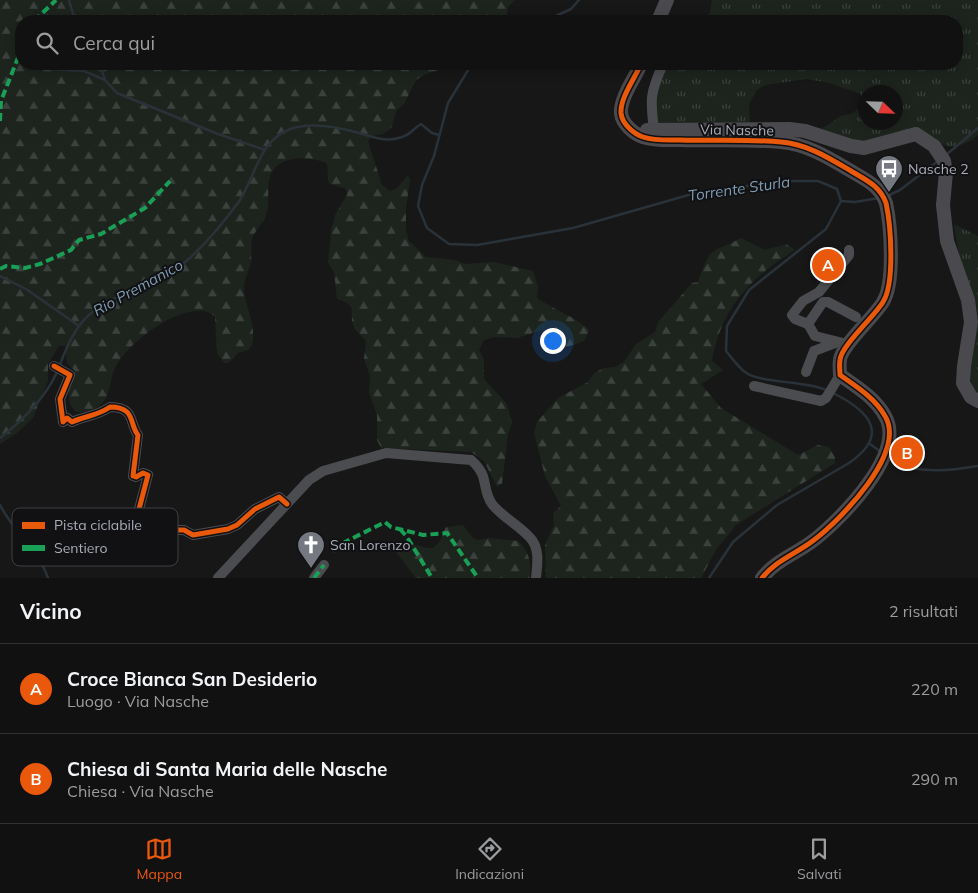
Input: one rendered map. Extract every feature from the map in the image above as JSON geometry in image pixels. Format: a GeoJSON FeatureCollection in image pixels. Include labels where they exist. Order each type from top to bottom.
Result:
{"type":"FeatureCollection","features":[{"type":"Feature","properties":{"kind":"street"},"geometry":{"type":"LineString","coordinates":[[661,15],[667,0]]}},
{"type":"Feature","properties":{"kind":"street"},"geometry":{"type":"LineString","coordinates":[[638,70],[621,114],[625,124],[631,130],[789,129],[812,133],[851,146],[864,148],[878,146],[910,134],[916,134],[927,140],[942,156],[945,166],[943,205],[947,241],[968,300],[971,322],[963,383],[971,397],[978,401]]}},
{"type":"Feature","properties":{"kind":"street"},"geometry":{"type":"LineString","coordinates":[[654,130],[650,103],[652,89],[660,70]]}},
{"type":"Feature","properties":{"kind":"street","name":"Via Nasche"},"geometry":{"type":"LineString","coordinates":[[631,130],[645,138],[664,140],[781,142],[797,145],[821,154],[879,189],[886,204],[891,279],[884,300],[865,326],[843,343],[823,346],[814,350],[806,372]]}},
{"type":"Feature","properties":{"kind":"street"},"geometry":{"type":"LineString","coordinates":[[843,343],[816,336],[808,324],[795,319],[792,315],[803,301],[819,292],[849,255],[849,250]]}},
{"type":"Feature","properties":{"kind":"street"},"geometry":{"type":"LineString","coordinates":[[808,324],[823,302],[828,302],[856,316]]}},
{"type":"Feature","properties":{"kind":"street","name":"Via Nasche"},"geometry":{"type":"LineString","coordinates":[[838,378],[843,343]]}},
{"type":"Feature","properties":{"kind":"street"},"geometry":{"type":"LineString","coordinates":[[54,366],[70,375],[60,399],[63,422],[67,418],[72,422],[82,418],[90,418],[110,407],[133,418],[134,430],[138,435],[133,476],[136,477],[143,473],[148,475],[139,508]]}},
{"type":"Feature","properties":{"kind":"street"},"geometry":{"type":"LineString","coordinates":[[754,386],[814,400],[826,398],[838,378],[866,393],[886,417],[889,436],[885,456],[875,474],[842,514],[813,541],[779,560],[762,578]]}},
{"type":"Feature","properties":{"kind":"street"},"geometry":{"type":"LineString","coordinates":[[218,578],[309,480],[323,471],[370,456],[386,453],[471,460],[482,469],[491,502],[532,541],[538,557],[536,578]]}},
{"type":"Feature","properties":{"kind":"street"},"geometry":{"type":"LineString","coordinates":[[178,530],[184,530],[193,535],[228,529],[237,525],[255,509],[279,496],[286,504]]}},
{"type":"Feature","properties":{"kind":"street"},"geometry":{"type":"LineString","coordinates":[[314,578],[324,565]]}},
{"type":"Feature","properties":{"kind":"green space"},"geometry":{"type":"Polygon","coordinates":[[[0,0],[515,0],[508,7],[507,15],[15,15],[15,70],[439,70],[426,74],[416,80],[404,104],[396,111],[392,127],[383,134],[372,136],[368,141],[382,185],[390,191],[396,189],[408,175],[410,180],[406,208],[406,231],[409,241],[426,257],[455,260],[465,264],[494,262],[533,271],[538,287],[537,298],[574,319],[589,331],[584,341],[567,347],[557,344],[545,332],[539,331],[517,338],[494,337],[484,340],[479,350],[484,360],[484,379],[507,404],[512,423],[508,434],[502,484],[497,487],[484,461],[471,452],[381,448],[377,440],[377,415],[369,393],[370,376],[364,359],[366,342],[355,329],[349,305],[337,299],[334,272],[328,263],[331,231],[335,215],[347,195],[346,189],[330,184],[326,163],[301,158],[284,162],[272,172],[269,181],[265,218],[252,239],[251,262],[244,284],[244,292],[253,331],[252,345],[248,350],[238,353],[229,363],[224,363],[217,353],[215,317],[204,311],[191,311],[175,316],[145,335],[121,358],[113,372],[106,397],[98,407],[85,412],[77,412],[70,403],[69,398],[75,371],[67,363],[65,346],[59,346],[48,364],[48,381],[33,418],[17,433],[0,444],[0,0]]]}},
{"type":"Feature","properties":{"kind":"green space"},"geometry":{"type":"Polygon","coordinates":[[[712,0],[978,0],[978,135],[962,145],[947,146],[940,144],[916,131],[870,142],[850,141],[820,130],[841,116],[853,113],[858,109],[858,130],[903,130],[903,85],[858,85],[858,93],[829,83],[807,79],[765,85],[757,90],[749,104],[750,124],[656,123],[656,91],[664,70],[963,70],[963,15],[708,15],[712,0]]]}},
{"type":"Feature","properties":{"kind":"green space"},"geometry":{"type":"Polygon","coordinates":[[[954,224],[978,236],[978,318],[974,297],[961,263],[954,224]]]}},
{"type":"Feature","properties":{"kind":"green space"},"geometry":{"type":"Polygon","coordinates":[[[741,238],[765,250],[786,244],[795,250],[751,283],[730,310],[716,342],[712,361],[723,370],[701,384],[721,408],[798,455],[818,445],[829,447],[835,457],[835,463],[736,525],[716,550],[701,578],[546,578],[545,545],[554,525],[553,513],[561,506],[545,476],[534,433],[537,422],[558,398],[588,382],[594,373],[604,368],[615,367],[624,362],[636,344],[655,332],[658,322],[692,283],[698,282],[712,252],[741,238]]]}},
{"type":"Feature","properties":{"kind":"green space"},"geometry":{"type":"Polygon","coordinates":[[[978,318],[978,393],[973,387],[971,369],[978,318]]]}},
{"type":"Feature","properties":{"kind":"green space"},"geometry":{"type":"Polygon","coordinates":[[[463,525],[473,538],[478,540],[489,538],[518,541],[529,558],[530,578],[416,578],[393,548],[395,543],[400,542],[430,548],[434,547],[437,545],[446,527],[463,525]]]}},
{"type":"Feature","properties":{"kind":"waterway"},"geometry":{"type":"LineString","coordinates":[[69,0],[73,15]]}},
{"type":"Feature","properties":{"kind":"waterway","name":"Torrente Sturla"},"geometry":{"type":"LineString","coordinates":[[558,15],[571,9],[579,0]]}},
{"type":"Feature","properties":{"kind":"waterway"},"geometry":{"type":"LineString","coordinates":[[66,70],[84,71],[105,80]]}},
{"type":"Feature","properties":{"kind":"waterway"},"geometry":{"type":"LineString","coordinates":[[102,70],[105,80],[117,93],[218,134],[265,150]]}},
{"type":"Feature","properties":{"kind":"waterway","name":"Torrente Sturla"},"geometry":{"type":"LineString","coordinates":[[468,70],[448,103],[434,156],[422,185],[418,206],[427,228],[449,244],[477,245],[573,228],[692,194],[782,181],[818,181],[837,189],[841,201],[826,229],[749,290],[727,326],[726,351],[745,372],[752,376],[808,385],[828,391]]}},
{"type":"Feature","properties":{"kind":"waterway","name":"Rio Premanico"},"geometry":{"type":"LineString","coordinates":[[59,367],[75,332],[89,315],[112,300],[152,282],[179,267],[204,244],[240,200],[264,151],[279,135],[296,127],[314,125],[333,127],[380,139],[396,139],[405,136],[421,124],[432,133],[439,135]]}},
{"type":"Feature","properties":{"kind":"waterway"},"geometry":{"type":"LineString","coordinates":[[946,155],[978,128]]}},
{"type":"Feature","properties":{"kind":"waterway"},"geometry":{"type":"LineString","coordinates":[[887,196],[900,190],[938,161]]}},
{"type":"Feature","properties":{"kind":"waterway"},"geometry":{"type":"LineString","coordinates":[[841,201],[855,202],[879,198]]}},
{"type":"Feature","properties":{"kind":"waterway"},"geometry":{"type":"LineString","coordinates":[[0,276],[26,289],[79,326]]}},
{"type":"Feature","properties":{"kind":"waterway","name":"Rio Premanico"},"geometry":{"type":"LineString","coordinates":[[0,438],[17,424],[40,400],[57,372]]}},
{"type":"Feature","properties":{"kind":"waterway","name":"Torrente Sturla"},"geometry":{"type":"LineString","coordinates":[[709,578],[733,542],[777,505],[849,463],[862,452],[869,442],[872,433],[865,415],[857,407],[833,393]]}},
{"type":"Feature","properties":{"kind":"waterway"},"geometry":{"type":"LineString","coordinates":[[870,444],[881,452]]}},
{"type":"Feature","properties":{"kind":"waterway"},"geometry":{"type":"LineString","coordinates":[[888,457],[908,467],[919,469],[943,470],[978,466]]}},
{"type":"Feature","properties":{"kind":"waterway"},"geometry":{"type":"LineString","coordinates":[[0,505],[12,524]]}},
{"type":"Feature","properties":{"kind":"waterway"},"geometry":{"type":"LineString","coordinates":[[43,566],[48,578]]}},
{"type":"Feature","properties":{"kind":"marked path"},"geometry":{"type":"LineString","coordinates":[[40,15],[56,0]]}},
{"type":"Feature","properties":{"kind":"marked path"},"geometry":{"type":"LineString","coordinates":[[0,121],[1,101],[15,65]]}},
{"type":"Feature","properties":{"kind":"marked path"},"geometry":{"type":"LineString","coordinates":[[0,269],[6,266],[25,268],[40,264],[71,250],[79,240],[101,234],[145,208],[170,181]]}},
{"type":"Feature","properties":{"kind":"marked path"},"geometry":{"type":"LineString","coordinates":[[333,551],[345,542],[385,522],[391,527],[423,535],[447,533],[478,578]]}},
{"type":"Feature","properties":{"kind":"marked path"},"geometry":{"type":"LineString","coordinates":[[400,529],[432,578]]}},
{"type":"Feature","properties":{"kind":"marked path"},"geometry":{"type":"LineString","coordinates":[[314,578],[324,565]]}},
{"type":"Feature","properties":{"kind":"cycle path"},"geometry":{"type":"LineString","coordinates":[[638,70],[621,107],[624,121],[636,134],[657,140],[791,143],[826,157],[867,181],[880,192],[886,203],[891,254],[887,293],[879,308],[846,347],[840,360],[840,375],[871,398],[885,416],[889,431],[887,448],[879,466],[854,502],[814,540],[780,562],[762,578]]}},
{"type":"Feature","properties":{"kind":"cycle path"},"geometry":{"type":"LineString","coordinates":[[54,366],[70,375],[60,399],[63,422],[67,418],[72,422],[110,407],[118,408],[128,413],[138,435],[133,476],[136,477],[143,473],[148,475],[139,508]]}},
{"type":"Feature","properties":{"kind":"cycle path"},"geometry":{"type":"LineString","coordinates":[[178,530],[184,530],[193,535],[228,529],[237,525],[255,509],[279,497],[287,504]]}},
{"type":"Feature","properties":{"kind":"place","name":"Nasche 2"},"geometry":{"type":"Point","coordinates":[889,193]}},
{"type":"Feature","properties":{"kind":"place","name":"Croce Bianca San Desiderio"},"geometry":{"type":"Point","coordinates":[828,265]}},
{"type":"Feature","properties":{"kind":"place","name":"Chiesa di Santa Maria delle Nasche"},"geometry":{"type":"Point","coordinates":[907,453]}},
{"type":"Feature","properties":{"kind":"place","name":"San Lorenzo"},"geometry":{"type":"Point","coordinates":[311,569]}}]}
